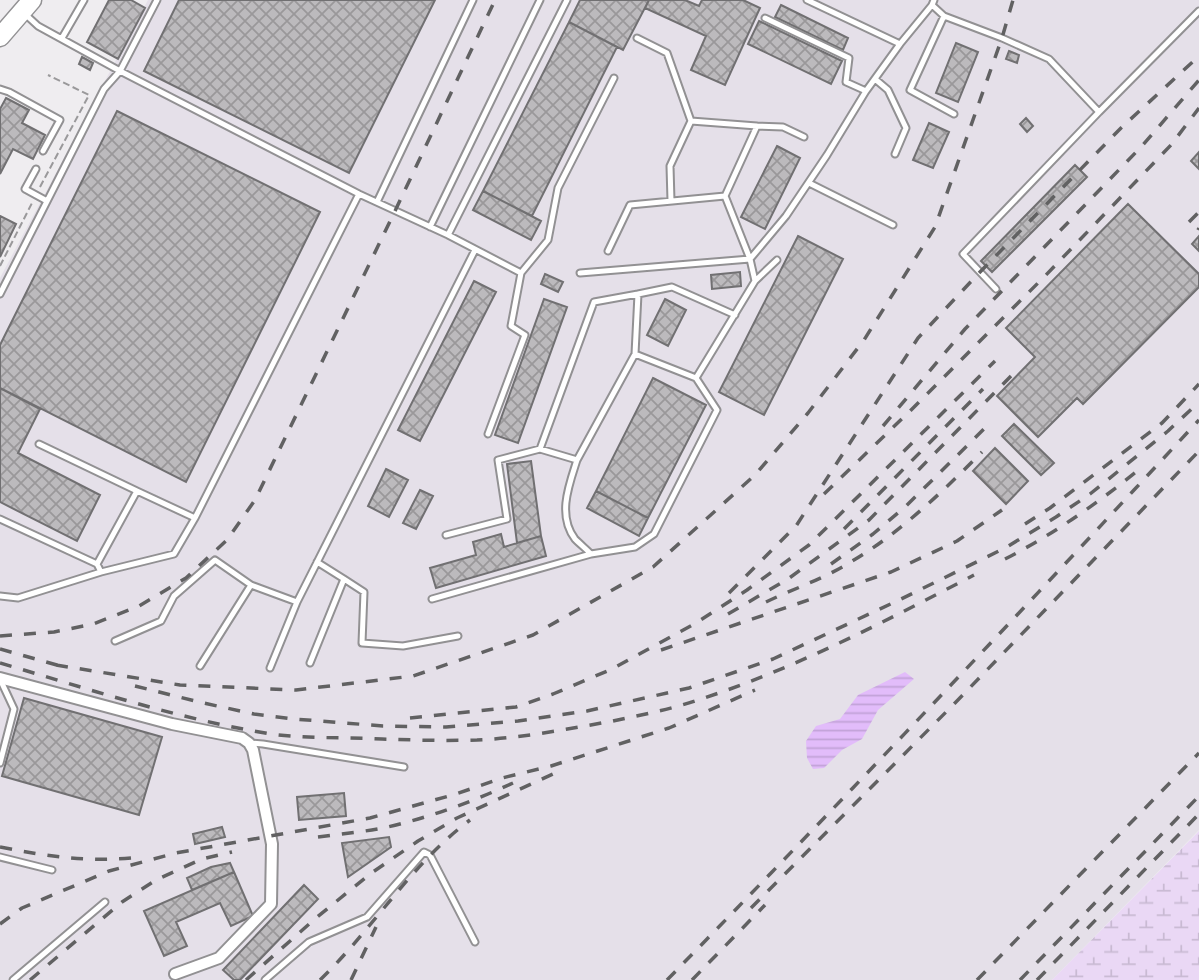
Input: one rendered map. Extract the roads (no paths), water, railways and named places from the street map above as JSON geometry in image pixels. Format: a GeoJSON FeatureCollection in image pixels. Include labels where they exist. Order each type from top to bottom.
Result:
{"type":"FeatureCollection","features":[{"type":"Feature","properties":{"kind":"main road"},"geometry":{"type":"LineString","coordinates":[[0,37],[27,6]]}},
{"type":"Feature","properties":{"kind":"street"},"geometry":{"type":"LineString","coordinates":[[0,678],[172,724],[242,738],[249,743],[253,750],[272,844],[271,904],[219,958],[174,974]]}},
{"type":"Feature","properties":{"kind":"lane"},"geometry":{"type":"LineString","coordinates":[[62,38],[84,0]]}},
{"type":"Feature","properties":{"kind":"lane"},"geometry":{"type":"LineString","coordinates":[[377,202],[474,0]]}},
{"type":"Feature","properties":{"kind":"lane"},"geometry":{"type":"LineString","coordinates":[[429,227],[540,0]]}},
{"type":"Feature","properties":{"kind":"lane"},"geometry":{"type":"LineString","coordinates":[[449,235],[567,0]]}},
{"type":"Feature","properties":{"kind":"lane"},"geometry":{"type":"LineString","coordinates":[[807,0],[900,44]]}},
{"type":"Feature","properties":{"kind":"lane"},"geometry":{"type":"LineString","coordinates":[[0,294],[104,89],[120,71],[156,1]]}},
{"type":"Feature","properties":{"kind":"lane"},"geometry":{"type":"LineString","coordinates":[[580,273],[750,259],[786,216],[866,92],[933,3],[944,16],[1049,59],[1099,111]]}},
{"type":"Feature","properties":{"kind":"lane"},"geometry":{"type":"LineString","coordinates":[[27,6],[37,26],[82,51],[359,194],[449,235],[521,274]]}},
{"type":"Feature","properties":{"kind":"lane"},"geometry":{"type":"LineString","coordinates":[[996,289],[963,254],[1199,11]]}},
{"type":"Feature","properties":{"kind":"lane"},"geometry":{"type":"LineString","coordinates":[[944,16],[910,90],[954,114]]}},
{"type":"Feature","properties":{"kind":"lane"},"geometry":{"type":"LineString","coordinates":[[765,18],[849,58],[846,82],[866,92]]}},
{"type":"Feature","properties":{"kind":"lane"},"geometry":{"type":"LineString","coordinates":[[637,38],[667,53],[691,121],[670,166],[671,201]]}},
{"type":"Feature","properties":{"kind":"lane"},"geometry":{"type":"LineString","coordinates":[[488,434],[525,335],[512,326],[521,274],[548,240],[558,187],[614,78]]}},
{"type":"Feature","properties":{"kind":"lane"},"geometry":{"type":"LineString","coordinates":[[875,79],[888,90],[906,128],[895,154]]}},
{"type":"Feature","properties":{"kind":"lane"},"geometry":{"type":"LineString","coordinates":[[0,89],[60,120],[43,151]]}},
{"type":"Feature","properties":{"kind":"lane"},"geometry":{"type":"LineString","coordinates":[[691,121],[783,127],[804,137]]}},
{"type":"Feature","properties":{"kind":"lane"},"geometry":{"type":"LineString","coordinates":[[755,281],[750,259],[725,196],[757,126]]}},
{"type":"Feature","properties":{"kind":"lane"},"geometry":{"type":"LineString","coordinates":[[36,169],[25,190],[47,201]]}},
{"type":"Feature","properties":{"kind":"lane"},"geometry":{"type":"LineString","coordinates":[[809,183],[893,225]]}},
{"type":"Feature","properties":{"kind":"lane"},"geometry":{"type":"LineString","coordinates":[[0,596],[18,598],[101,572],[174,554],[195,518],[359,194]]}},
{"type":"Feature","properties":{"kind":"lane"},"geometry":{"type":"LineString","coordinates":[[608,251],[630,205],[725,196]]}},
{"type":"Feature","properties":{"kind":"lane"},"geometry":{"type":"LineString","coordinates":[[270,668],[297,602],[475,250]]}},
{"type":"Feature","properties":{"kind":"lane"},"geometry":{"type":"LineString","coordinates":[[696,378],[755,281],[777,261]]}},
{"type":"Feature","properties":{"kind":"lane"},"geometry":{"type":"LineString","coordinates":[[540,449],[594,302],[672,287],[735,314]]}},
{"type":"Feature","properties":{"kind":"lane"},"geometry":{"type":"LineString","coordinates":[[590,554],[573,537],[565,516],[567,492],[577,460],[635,354],[638,294]]}},
{"type":"Feature","properties":{"kind":"lane"},"geometry":{"type":"LineString","coordinates":[[432,599],[590,554],[635,547],[654,534],[717,411],[696,378],[635,354]]}},
{"type":"Feature","properties":{"kind":"lane"},"geometry":{"type":"LineString","coordinates":[[40,444],[195,518]]}},
{"type":"Feature","properties":{"kind":"lane"},"geometry":{"type":"LineString","coordinates":[[446,535],[507,519],[498,460],[540,449],[577,460]]}},
{"type":"Feature","properties":{"kind":"lane"},"geometry":{"type":"LineString","coordinates":[[97,564],[137,491]]}},
{"type":"Feature","properties":{"kind":"lane"},"geometry":{"type":"LineString","coordinates":[[0,519],[97,564],[101,572]]}},
{"type":"Feature","properties":{"kind":"lane"},"geometry":{"type":"LineString","coordinates":[[115,641],[161,621],[174,596],[215,560],[251,585],[297,602]]}},
{"type":"Feature","properties":{"kind":"lane"},"geometry":{"type":"LineString","coordinates":[[317,562],[364,592],[362,643],[403,646],[458,636]]}},
{"type":"Feature","properties":{"kind":"lane"},"geometry":{"type":"LineString","coordinates":[[310,663],[344,579]]}},
{"type":"Feature","properties":{"kind":"lane"},"geometry":{"type":"LineString","coordinates":[[200,666],[251,585]]}},
{"type":"Feature","properties":{"kind":"lane"},"geometry":{"type":"LineString","coordinates":[[0,678],[14,709],[0,763]]}},
{"type":"Feature","properties":{"kind":"lane"},"geometry":{"type":"LineString","coordinates":[[249,743],[404,767]]}},
{"type":"Feature","properties":{"kind":"lane"},"geometry":{"type":"LineString","coordinates":[[265,980],[309,942],[367,917],[424,852],[430,855],[475,942]]}},
{"type":"Feature","properties":{"kind":"lane"},"geometry":{"type":"LineString","coordinates":[[0,856],[52,870]]}},
{"type":"Feature","properties":{"kind":"lane"},"geometry":{"type":"LineString","coordinates":[[13,980],[105,902]]}},
{"type":"Feature","properties":{"kind":"railway"},"geometry":{"type":"LineString","coordinates":[[0,636],[54,632],[93,624],[139,606],[186,578],[227,540],[255,500],[495,0]]}},
{"type":"Feature","properties":{"kind":"railway"},"geometry":{"type":"LineString","coordinates":[[56,665],[180,685],[296,690],[413,676],[533,635],[653,567],[755,475],[808,413],[864,340],[935,227],[1013,0]]}},
{"type":"Feature","properties":{"kind":"railway"},"geometry":{"type":"LineString","coordinates":[[729,593],[796,526],[918,338],[1121,128],[1199,56]]}},
{"type":"Feature","properties":{"kind":"railway"},"geometry":{"type":"LineString","coordinates":[[883,426],[965,329],[1142,146],[1199,80]]}},
{"type":"Feature","properties":{"kind":"railway"},"geometry":{"type":"LineString","coordinates":[[824,494],[1045,276],[1171,145],[1199,108]]}},
{"type":"Feature","properties":{"kind":"railway"},"geometry":{"type":"LineString","coordinates":[[1189,222],[1199,212]]}},
{"type":"Feature","properties":{"kind":"railway"},"geometry":{"type":"LineString","coordinates":[[410,718],[516,707],[612,669],[696,623],[809,545],[995,361]]}},
{"type":"Feature","properties":{"kind":"railway"},"geometry":{"type":"LineString","coordinates":[[728,614],[788,579],[869,520],[1011,376]]}},
{"type":"Feature","properties":{"kind":"railway"},"geometry":{"type":"LineString","coordinates":[[1025,524],[1162,423],[1199,384]]}},
{"type":"Feature","properties":{"kind":"railway"},"geometry":{"type":"LineString","coordinates":[[844,529],[983,389]]}},
{"type":"Feature","properties":{"kind":"railway"},"geometry":{"type":"LineString","coordinates":[[135,686],[254,714],[383,726],[446,727],[518,721],[587,711],[689,688],[773,659],[1005,548],[1090,494],[1168,431],[1199,402]]}},
{"type":"Feature","properties":{"kind":"railway"},"geometry":{"type":"LineString","coordinates":[[667,980],[935,702],[1199,420]]}},
{"type":"Feature","properties":{"kind":"railway"},"geometry":{"type":"LineString","coordinates":[[831,564],[906,506],[985,428]]}},
{"type":"Feature","properties":{"kind":"railway"},"geometry":{"type":"LineString","coordinates":[[751,908],[955,703],[1199,451]]}},
{"type":"Feature","properties":{"kind":"railway"},"geometry":{"type":"LineString","coordinates":[[766,602],[829,574],[867,552],[919,512],[982,452]]}},
{"type":"Feature","properties":{"kind":"railway"},"geometry":{"type":"LineString","coordinates":[[1005,559],[1073,519],[1136,472]]}},
{"type":"Feature","properties":{"kind":"railway"},"geometry":{"type":"LineString","coordinates":[[661,650],[891,572],[957,541],[1002,510]]}},
{"type":"Feature","properties":{"kind":"railway"},"geometry":{"type":"LineString","coordinates":[[0,663],[168,712],[271,734],[417,740],[494,739],[613,721],[664,710],[731,689],[802,660],[974,575]]}},
{"type":"Feature","properties":{"kind":"railway"},"geometry":{"type":"LineString","coordinates":[[0,649],[64,667]]}},
{"type":"Feature","properties":{"kind":"railway"},"geometry":{"type":"LineString","coordinates":[[0,924],[22,908],[109,871],[176,853],[370,818],[456,794],[669,728],[755,690]]}},
{"type":"Feature","properties":{"kind":"railway"},"geometry":{"type":"LineString","coordinates":[[977,980],[1199,753]]}},
{"type":"Feature","properties":{"kind":"railway"},"geometry":{"type":"LineString","coordinates":[[246,980],[370,874],[418,841],[457,818],[555,773]]}},
{"type":"Feature","properties":{"kind":"railway"},"geometry":{"type":"LineString","coordinates":[[318,837],[383,828],[417,819],[466,803],[513,783]]}},
{"type":"Feature","properties":{"kind":"railway"},"geometry":{"type":"LineString","coordinates":[[1020,980],[1199,796]]}},
{"type":"Feature","properties":{"kind":"railway"},"geometry":{"type":"LineString","coordinates":[[1037,980],[1199,814]]}},
{"type":"Feature","properties":{"kind":"railway"},"geometry":{"type":"LineString","coordinates":[[320,980],[358,940],[429,856],[470,820]]}},
{"type":"Feature","properties":{"kind":"railway"},"geometry":{"type":"LineString","coordinates":[[0,847],[66,857],[131,858]]}},
{"type":"Feature","properties":{"kind":"railway"},"geometry":{"type":"LineString","coordinates":[[30,980],[122,902],[156,880],[202,859],[232,852]]}},
{"type":"Feature","properties":{"kind":"railway"},"geometry":{"type":"LineString","coordinates":[[692,980],[765,905]]}},
{"type":"Feature","properties":{"kind":"railway"},"geometry":{"type":"LineString","coordinates":[[351,980],[376,927]]}}]}
